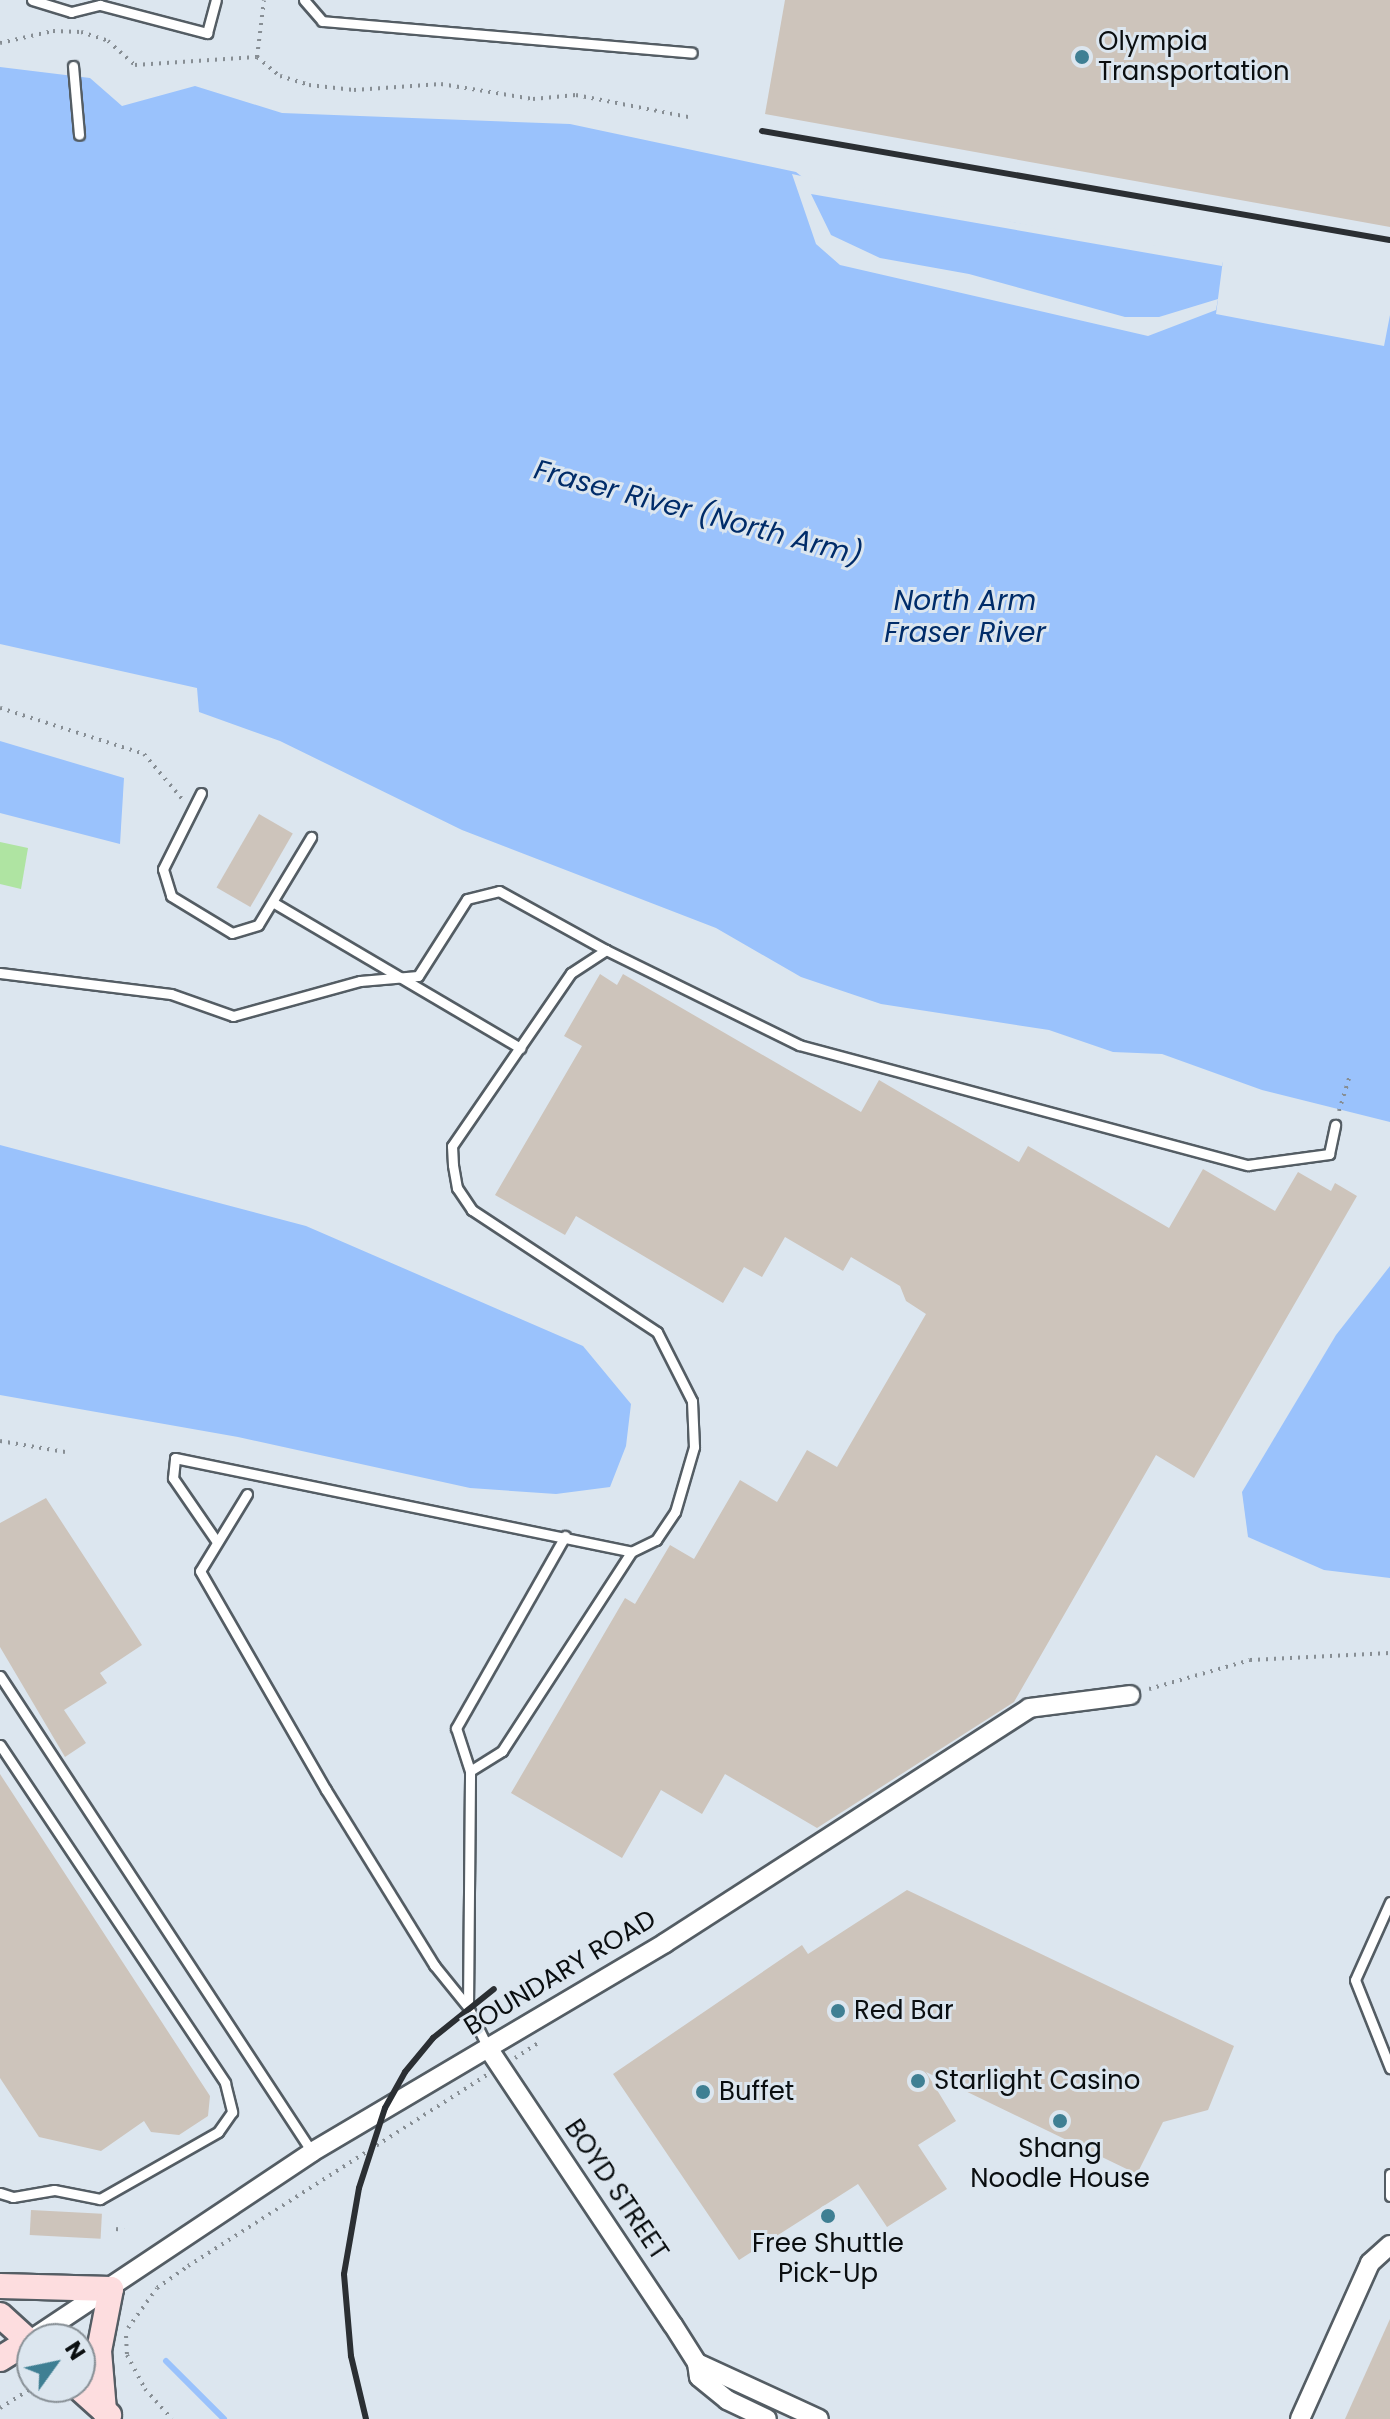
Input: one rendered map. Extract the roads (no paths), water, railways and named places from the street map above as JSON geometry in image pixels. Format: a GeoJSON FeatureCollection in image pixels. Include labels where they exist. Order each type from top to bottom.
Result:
{"type":"FeatureCollection","features":[{"type":"Feature","properties":{"kind":"main road"},"geometry":{"type":"LineString","coordinates":[[0,2286],[111,2289],[99,2351],[109,2415]]}},
{"type":"Feature","properties":{"kind":"main road"},"geometry":{"type":"LineString","coordinates":[[0,2315],[16,2328]]}},
{"type":"Feature","properties":{"kind":"street","name":"BOUNDARY ROAD"},"geometry":{"type":"LineString","coordinates":[[59,2323],[312,2152],[665,1943],[1029,1708],[1130,1695]]}},
{"type":"Feature","properties":{"kind":"street","name":"BOYD STREET"},"geometry":{"type":"LineString","coordinates":[[488,2048],[697,2363],[707,2387],[767,2419]]}},
{"type":"Feature","properties":{"kind":"street"},"geometry":{"type":"LineString","coordinates":[[1300,2419],[1370,2263],[1390,2245]]}},
{"type":"Feature","properties":{"kind":"street"},"geometry":{"type":"LineString","coordinates":[[697,2363],[819,2419]]}},
{"type":"Feature","properties":{"kind":"lane"},"geometry":{"type":"LineString","coordinates":[[32,0],[71,12],[100,5],[207,33],[216,0]]}},
{"type":"Feature","properties":{"kind":"lane"},"geometry":{"type":"LineString","coordinates":[[304,0],[322,21],[692,53]]}},
{"type":"Feature","properties":{"kind":"lane"},"geometry":{"type":"LineString","coordinates":[[73,66],[79,135]]}},
{"type":"Feature","properties":{"kind":"lane"},"geometry":{"type":"LineString","coordinates":[[201,793],[163,869],[171,896],[232,933],[258,925],[311,837]]}},
{"type":"Feature","properties":{"kind":"lane"},"geometry":{"type":"LineString","coordinates":[[0,973],[171,994],[233,1016],[360,981],[418,976],[467,899],[499,891],[606,950],[799,1045],[1248,1165],[1329,1154],[1335,1125]]}},
{"type":"Feature","properties":{"kind":"lane"},"geometry":{"type":"LineString","coordinates":[[274,903],[520,1048]]}},
{"type":"Feature","properties":{"kind":"lane"},"geometry":{"type":"LineString","coordinates":[[470,1771],[502,1751],[631,1552],[656,1540],[687,1487],[694,1447],[692,1401],[678,1365],[657,1332],[472,1210],[457,1188],[452,1146],[571,973],[606,950]]}},
{"type":"Feature","properties":{"kind":"lane"},"geometry":{"type":"LineString","coordinates":[[217,1542],[173,1478],[175,1458],[631,1552]]}},
{"type":"Feature","properties":{"kind":"lane"},"geometry":{"type":"LineString","coordinates":[[247,1494],[200,1571],[334,1803],[434,1965],[468,2007],[488,2048]]}},
{"type":"Feature","properties":{"kind":"lane"},"geometry":{"type":"LineString","coordinates":[[468,2007],[470,1771],[456,1728],[565,1536]]}},
{"type":"Feature","properties":{"kind":"lane"},"geometry":{"type":"LineString","coordinates":[[0,1676],[312,2152]]}},
{"type":"Feature","properties":{"kind":"lane"},"geometry":{"type":"LineString","coordinates":[[0,1745],[225,2083],[232,2112],[218,2132],[100,2199],[54,2190],[13,2197],[0,2193]]}},
{"type":"Feature","properties":{"kind":"lane"},"geometry":{"type":"LineString","coordinates":[[1390,1902],[1355,1980],[1390,2068]]}},
{"type":"Feature","properties":{"kind":"lane"},"geometry":{"type":"LineString","coordinates":[[1390,2174],[1390,2196]]}},
{"type":"Feature","properties":{"kind":"water","name":"North Arm Fraser River"},"geometry":{"type":"Polygon","coordinates":[[[0,67],[90,78],[122,106],[195,86],[282,113],[570,124],[796,172],[815,187],[1223,260],[1216,314],[1384,346],[1390,315],[1390,1122],[1262,1090],[1162,1054],[1113,1052],[1049,1030],[881,1004],[801,977],[716,928],[462,830],[280,741],[199,712],[197,688],[0,644],[0,67]]]}},
{"type":"Feature","properties":{"kind":"water"},"geometry":{"type":"Polygon","coordinates":[[[0,741],[124,778],[120,844],[0,813],[0,741]]]}},
{"type":"Feature","properties":{"kind":"water"},"geometry":{"type":"Polygon","coordinates":[[[0,1145],[306,1226],[583,1346],[631,1404],[626,1446],[610,1487],[556,1494],[470,1488],[238,1437],[0,1395],[0,1145]]]}},
{"type":"Feature","properties":{"kind":"water"},"geometry":{"type":"Polygon","coordinates":[[[1390,1266],[1390,1578],[1324,1570],[1248,1537],[1242,1492],[1336,1335],[1390,1266]]]}},
{"type":"Feature","properties":{"kind":"waterway"},"geometry":{"type":"LineString","coordinates":[[166,2361],[224,2419]]}},
{"type":"Feature","properties":{"kind":"railway"},"geometry":{"type":"LineString","coordinates":[[762,131],[1390,240]]}},
{"type":"Feature","properties":{"kind":"railway"},"geometry":{"type":"LineString","coordinates":[[366,2419],[351,2356],[344,2274],[359,2188],[385,2108],[405,2072],[433,2038],[494,1989]]}},
{"type":"Feature","properties":{"kind":"place","name":"Olympia Transportation"},"geometry":{"type":"Point","coordinates":[1082,57]}},
{"type":"Feature","properties":{"kind":"place","name":"Red Bar"},"geometry":{"type":"Point","coordinates":[838,2011]}},
{"type":"Feature","properties":{"kind":"place","name":"Starlight Casino"},"geometry":{"type":"Point","coordinates":[918,2081]}},
{"type":"Feature","properties":{"kind":"place","name":"Buffet"},"geometry":{"type":"Point","coordinates":[703,2092]}},
{"type":"Feature","properties":{"kind":"place","name":"Shang Noodle House"},"geometry":{"type":"Point","coordinates":[1060,2121]}},
{"type":"Feature","properties":{"kind":"place","name":"Free Shuttle Pick-Up"},"geometry":{"type":"Point","coordinates":[828,2216]}},
{"type":"Feature","properties":{"kind":"water label","name":"Fraser River (North Arm)"},"geometry":{"type":"Point","coordinates":[698,513]}}]}
